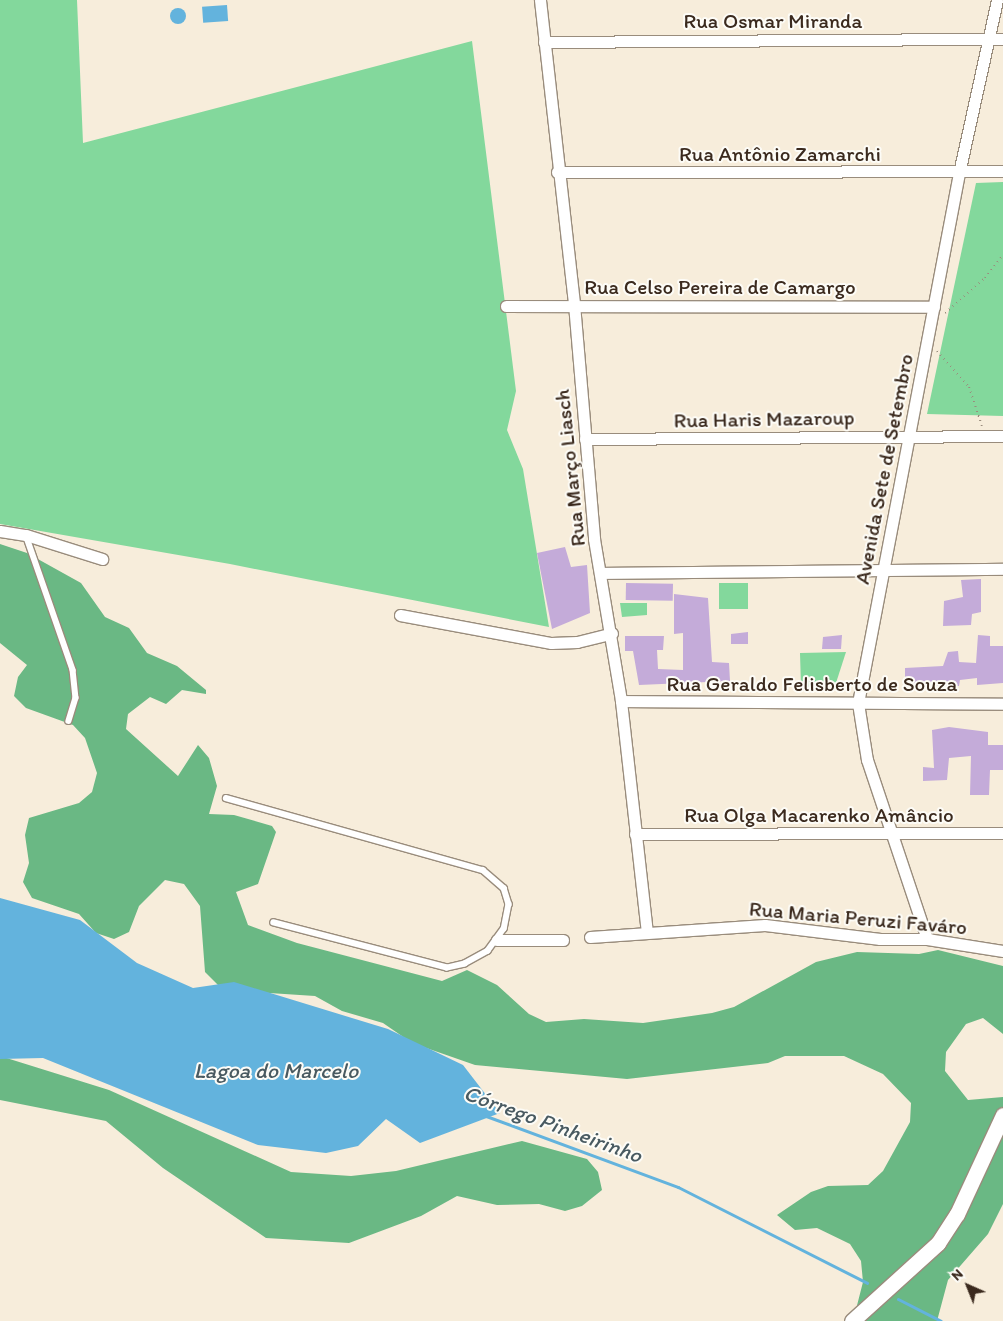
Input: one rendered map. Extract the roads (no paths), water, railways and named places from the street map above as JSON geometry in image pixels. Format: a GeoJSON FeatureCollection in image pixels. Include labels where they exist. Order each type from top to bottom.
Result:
{"type":"FeatureCollection","features":[{"type":"Feature","properties":{"kind":"street","name":"Rua Março Liasch"},"geometry":{"type":"LineString","coordinates":[[540,0],[556,172],[574,304],[585,439],[601,573],[612,633],[621,701],[647,931]]}},
{"type":"Feature","properties":{"kind":"street","name":"Avenida Sete de Setembro"},"geometry":{"type":"LineString","coordinates":[[927,939],[890,832],[860,733],[858,703],[882,569],[928,343],[959,173],[997,0]]}},
{"type":"Feature","properties":{"kind":"street","name":"Rua Osmar Miranda"},"geometry":{"type":"LineString","coordinates":[[544,42],[1003,39]]}},
{"type":"Feature","properties":{"kind":"street","name":"Rua Antônio Zamarchi"},"geometry":{"type":"LineString","coordinates":[[556,172],[959,173],[1003,171]]}},
{"type":"Feature","properties":{"kind":"street","name":"Rua Celso Pereira de Camargo"},"geometry":{"type":"LineString","coordinates":[[506,306],[574,304],[934,307]]}},
{"type":"Feature","properties":{"kind":"street","name":"Rua Haris Mazaroup"},"geometry":{"type":"LineString","coordinates":[[585,439],[1003,436]]}},
{"type":"Feature","properties":{"kind":"street"},"geometry":{"type":"LineString","coordinates":[[0,531],[26,535],[102,559]]}},
{"type":"Feature","properties":{"kind":"street"},"geometry":{"type":"LineString","coordinates":[[601,573],[1003,569]]}},
{"type":"Feature","properties":{"kind":"street"},"geometry":{"type":"LineString","coordinates":[[400,614],[551,643],[577,642],[612,633]]}},
{"type":"Feature","properties":{"kind":"street","name":"Rua Geraldo Felisberto de Souza"},"geometry":{"type":"LineString","coordinates":[[621,701],[1003,704]]}},
{"type":"Feature","properties":{"kind":"street","name":"Rua Olga Macarenko Amâncio"},"geometry":{"type":"LineString","coordinates":[[635,834],[1003,833]]}},
{"type":"Feature","properties":{"kind":"street","name":"Rua Maria Peruzi Faváro"},"geometry":{"type":"LineString","coordinates":[[590,937],[647,931],[765,925],[880,939],[927,939],[1003,951]]}},
{"type":"Feature","properties":{"kind":"street"},"geometry":{"type":"LineString","coordinates":[[497,940],[563,940]]}},
{"type":"Feature","properties":{"kind":"street"},"geometry":{"type":"LineString","coordinates":[[854,1320],[915,1267],[957,1214],[1003,1115]]}},
{"type":"Feature","properties":{"kind":"lane"},"geometry":{"type":"LineString","coordinates":[[26,535],[73,670],[76,698],[69,721]]}},
{"type":"Feature","properties":{"kind":"lane"},"geometry":{"type":"LineString","coordinates":[[226,798],[483,870],[504,888],[509,904],[506,924],[497,940],[474,960],[447,968],[274,923]]}},
{"type":"Feature","properties":{"kind":"water"},"geometry":{"type":"Polygon","coordinates":[[[227,5],[228,21],[203,23],[202,7],[227,5]]]}},
{"type":"Feature","properties":{"kind":"water"},"geometry":{"type":"Polygon","coordinates":[[[175,8],[181,8],[186,13],[184,22],[175,24],[170,19],[170,13],[175,8]]]}},
{"type":"Feature","properties":{"kind":"water","name":"Lagoa do Marcelo"},"geometry":{"type":"Polygon","coordinates":[[[0,898],[80,920],[137,963],[193,988],[234,982],[388,1029],[463,1065],[500,1113],[420,1143],[386,1119],[358,1146],[326,1153],[258,1145],[43,1058],[0,1059],[0,898]]]}},
{"type":"Feature","properties":{"kind":"waterway","name":"Córrego Pinheirinho"},"geometry":{"type":"LineString","coordinates":[[486,1116],[678,1187],[867,1283]]}},
{"type":"Feature","properties":{"kind":"waterway","name":"Córrego Pinheirinho"},"geometry":{"type":"LineString","coordinates":[[898,1299],[941,1321]]}}]}
